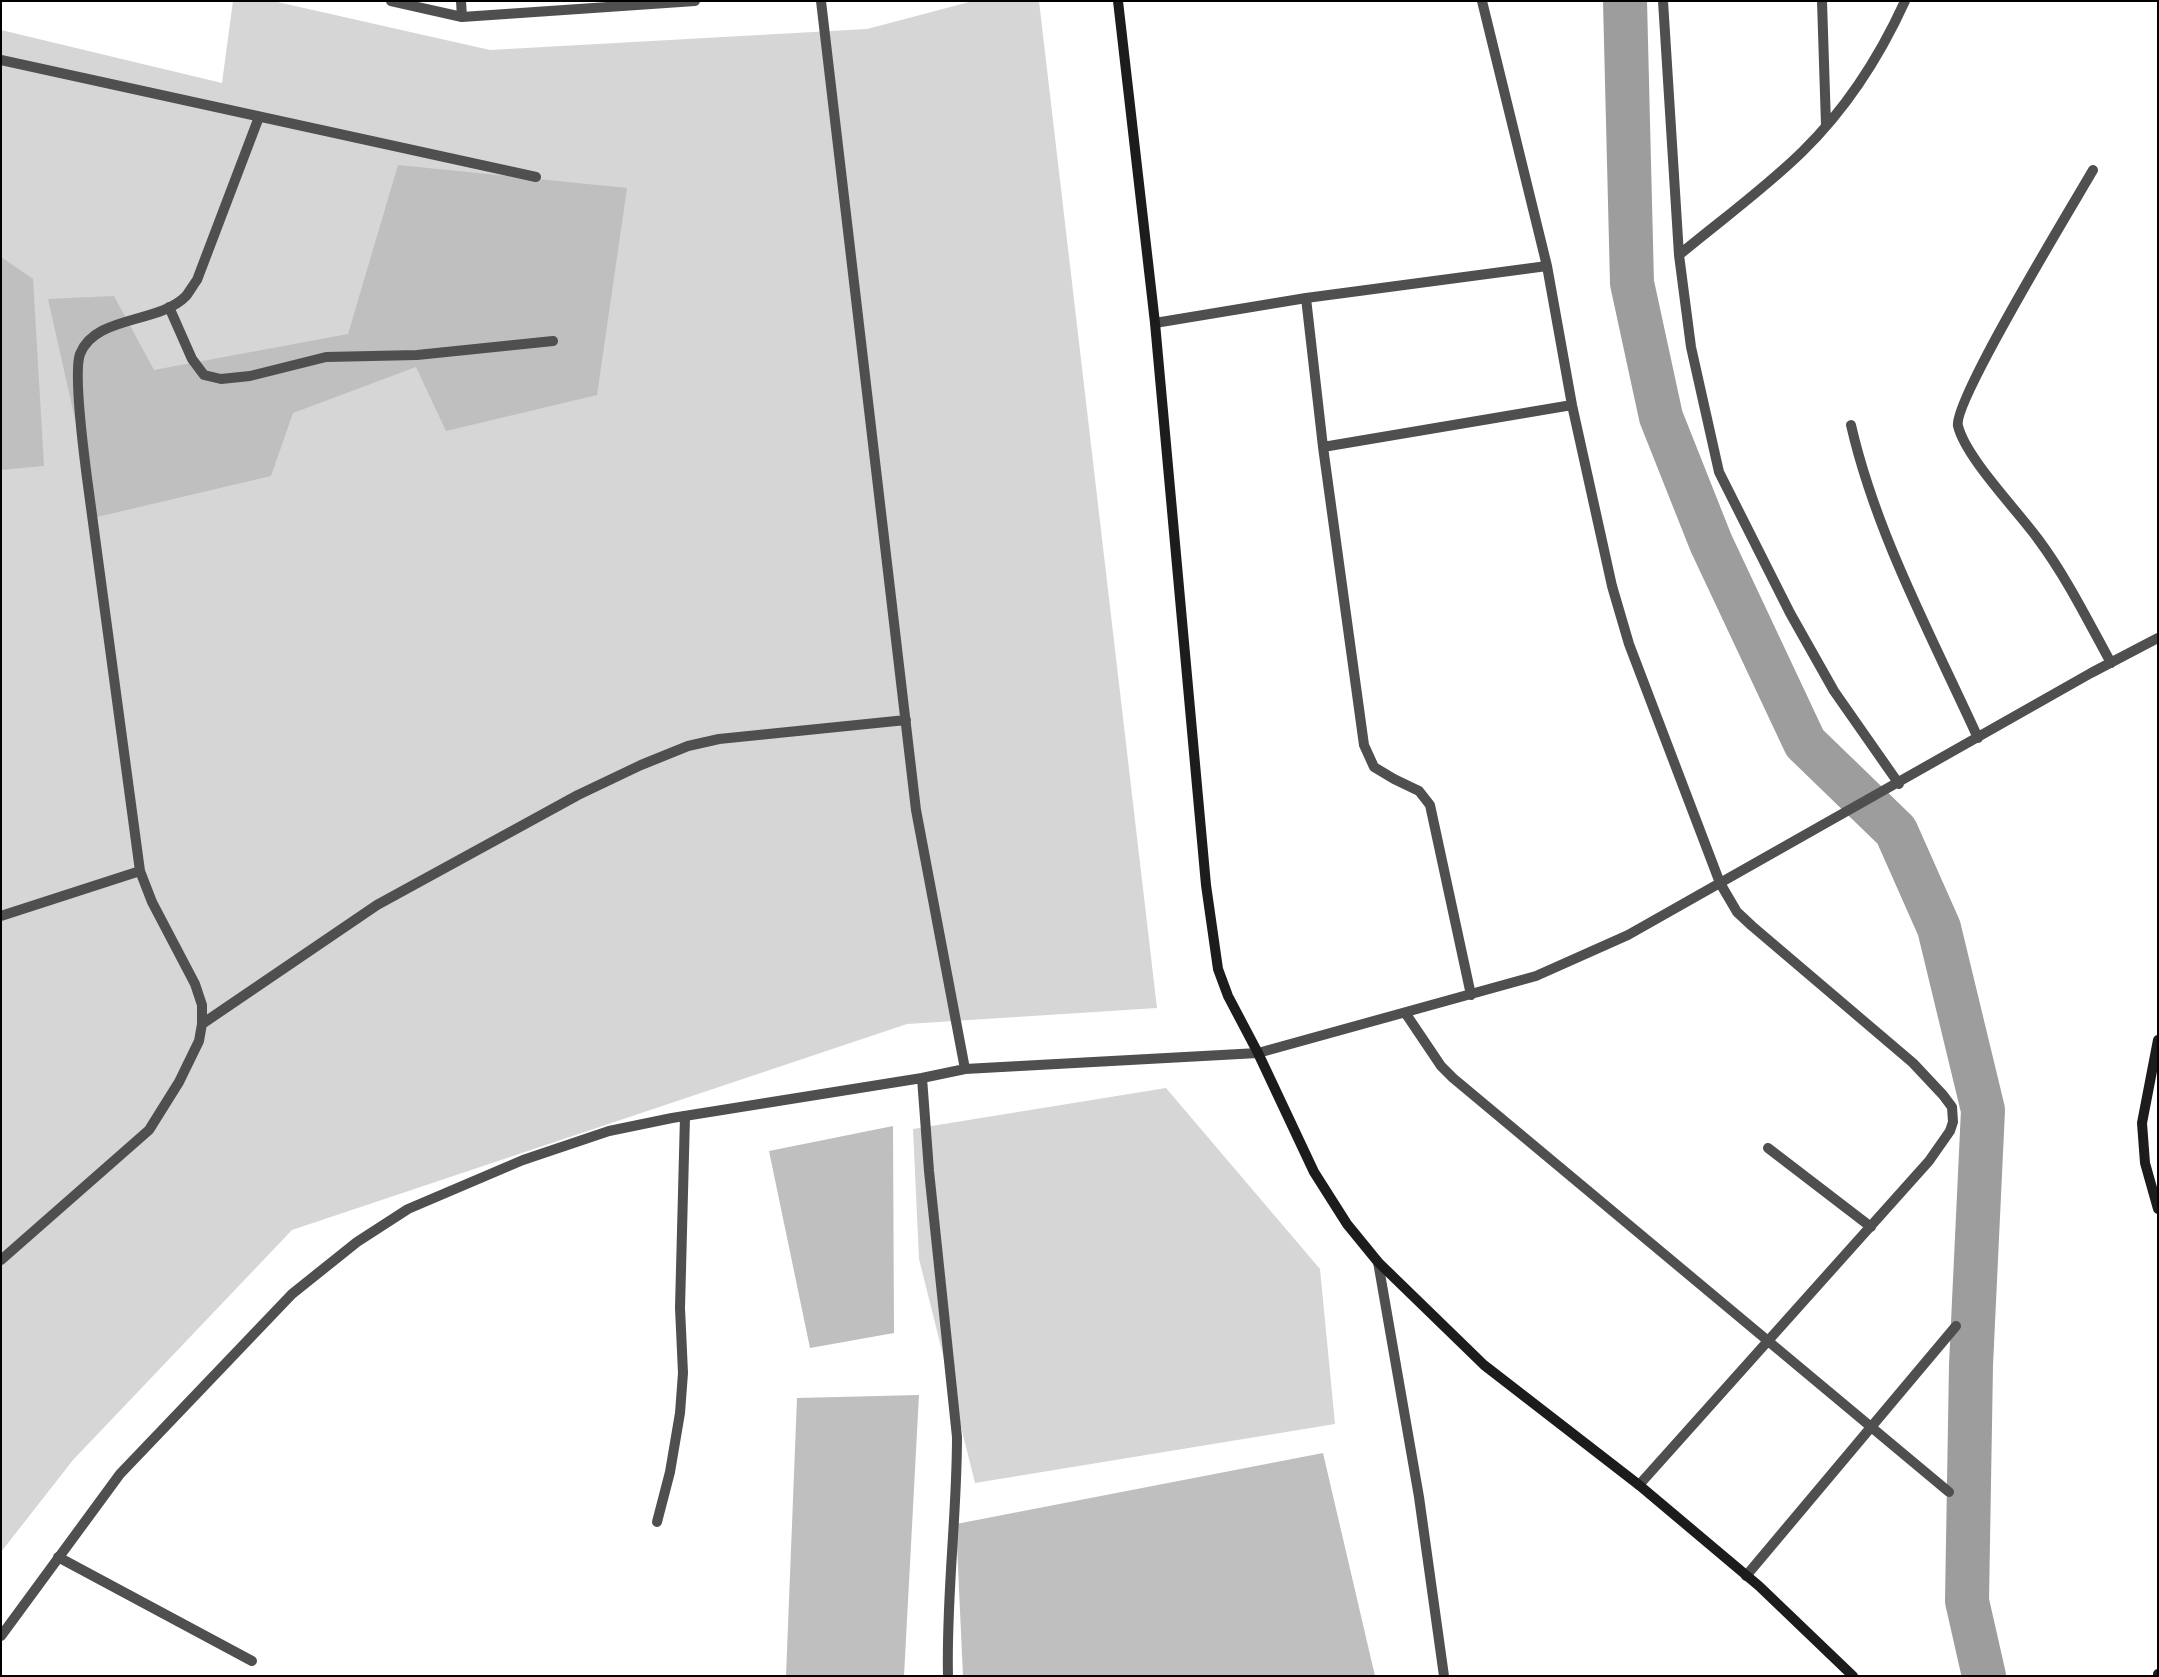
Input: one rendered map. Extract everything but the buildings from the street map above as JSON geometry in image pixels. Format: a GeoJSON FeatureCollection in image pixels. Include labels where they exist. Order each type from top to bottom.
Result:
{"type":"FeatureCollection","features":[{"type":"Feature","properties":{"kind":"street"},"geometry":{"type":"LineString","coordinates":[[391,1],[462,17],[694,1]]}},
{"type":"Feature","properties":{"kind":"street"},"geometry":{"type":"LineString","coordinates":[[461,1],[462,17]]}},
{"type":"Feature","properties":{"kind":"street"},"geometry":{"type":"LineString","coordinates":[[821,1],[919,830],[965,1069]]}},
{"type":"Feature","properties":{"kind":"street"},"geometry":{"type":"LineString","coordinates":[[1118,1],[1155,323],[1208,895],[1218,969],[1228,996],[1258,1053],[1314,1172],[1347,1224],[1378,1262],[1484,1365],[1639,1485],[1746,1576],[1853,1676]]}},
{"type":"Feature","properties":{"kind":"street"},"geometry":{"type":"LineString","coordinates":[[1482,1],[1547,266],[1572,405],[1612,586],[1629,644],[1720,884],[1742,916],[1913,1063],[1952,1107],[1953,1122],[1950,1131],[1929,1161],[1639,1485]]}},
{"type":"Feature","properties":{"kind":"street"},"geometry":{"type":"LineString","coordinates":[[1663,1],[1679,254],[1691,346],[1719,472],[1790,613],[1834,691],[1899,784]]}},
{"type":"Feature","properties":{"kind":"street"},"geometry":{"type":"LineString","coordinates":[[1822,1],[1826,125]]}},
{"type":"Feature","properties":{"kind":"street"},"geometry":{"type":"LineString","coordinates":[[1679,254],[1779,173],[1803,151],[1856,88],[1896,21],[1905,1]]}},
{"type":"Feature","properties":{"kind":"street"},"geometry":{"type":"LineString","coordinates":[[1,60],[536,177]]}},
{"type":"Feature","properties":{"kind":"street"},"geometry":{"type":"LineString","coordinates":[[1,1260],[148,1130],[179,1082],[199,1041],[202,1024],[202,1005],[195,984],[152,902],[140,871],[88,485],[78,376],[80,355],[91,338],[114,325],[152,315],[186,296],[197,280],[259,117]]}},
{"type":"Feature","properties":{"kind":"street"},"geometry":{"type":"LineString","coordinates":[[2093,170],[2008,315],[1961,407],[1957,424],[1974,457],[2038,539],[2061,572],[2111,663]]}},
{"type":"Feature","properties":{"kind":"street"},"geometry":{"type":"LineString","coordinates":[[1155,323],[1306,298],[1547,266]]}},
{"type":"Feature","properties":{"kind":"street"},"geometry":{"type":"LineString","coordinates":[[1306,298],[1322,447],[1364,745],[1374,766],[1394,779],[1419,791],[1430,805],[1471,995]]}},
{"type":"Feature","properties":{"kind":"street"},"geometry":{"type":"LineString","coordinates":[[169,307],[192,359],[204,375],[221,379],[250,376],[326,357],[417,355],[552,341]]}},
{"type":"Feature","properties":{"kind":"street"},"geometry":{"type":"LineString","coordinates":[[1322,447],[1572,405]]}},
{"type":"Feature","properties":{"kind":"street"},"geometry":{"type":"LineString","coordinates":[[1851,425],[1866,479],[1903,574],[1978,738]]}},
{"type":"Feature","properties":{"kind":"street"},"geometry":{"type":"LineString","coordinates":[[1,1636],[120,1474],[292,1294],[357,1242],[408,1209],[523,1160],[609,1131],[686,1116],[922,1078],[965,1069],[1258,1053],[1406,1014],[1536,976],[1628,935],[2158,638]]}},
{"type":"Feature","properties":{"kind":"street"},"geometry":{"type":"LineString","coordinates":[[202,1024],[377,905],[578,795],[641,765],[688,746],[719,738],[906,720]]}},
{"type":"Feature","properties":{"kind":"street"},"geometry":{"type":"LineString","coordinates":[[1,916],[140,871]]}},
{"type":"Feature","properties":{"kind":"street"},"geometry":{"type":"LineString","coordinates":[[1406,1014],[1441,1066],[1453,1078],[1949,1492]]}},
{"type":"Feature","properties":{"kind":"street"},"geometry":{"type":"LineString","coordinates":[[2158,1040],[2142,1123],[2145,1163],[2158,1209]]}},
{"type":"Feature","properties":{"kind":"street"},"geometry":{"type":"LineString","coordinates":[[922,1078],[929,1171],[957,1437],[957,1478],[947,1639],[948,1676]]}},
{"type":"Feature","properties":{"kind":"street"},"geometry":{"type":"LineString","coordinates":[[657,1522],[670,1472],[680,1413],[683,1373],[680,1308],[686,1116]]}},
{"type":"Feature","properties":{"kind":"street"},"geometry":{"type":"LineString","coordinates":[[1768,1148],[1871,1227]]}},
{"type":"Feature","properties":{"kind":"street"},"geometry":{"type":"LineString","coordinates":[[1378,1262],[1419,1497],[1444,1676]]}},
{"type":"Feature","properties":{"kind":"street"},"geometry":{"type":"LineString","coordinates":[[1746,1576],[1870,1426],[1956,1326]]}},
{"type":"Feature","properties":{"kind":"street"},"geometry":{"type":"LineString","coordinates":[[58,1557],[252,1661]]}},
{"type":"Feature","properties":{"kind":"shaded area"},"geometry":{"type":"Polygon","coordinates":[[[233,1],[273,1],[490,50],[867,29],[973,1],[1039,1],[1157,1008],[907,1024],[292,1230],[73,1460],[1,1552],[1,30],[222,83],[233,1]]]}},
{"type":"Feature","properties":{"kind":"shaded area"},"geometry":{"type":"Polygon","coordinates":[[[1166,1088],[1320,1269],[1335,1424],[975,1483],[919,1259],[913,1129],[1166,1088]]]}},
{"type":"Feature","properties":{"kind":"waterway"},"geometry":{"type":"LineString","coordinates":[[1625,1],[1632,283],[1661,417],[1711,543],[1805,743],[1896,831],[1939,928],[1983,1110],[1971,1365],[1967,1601],[1984,1676]]}}]}
